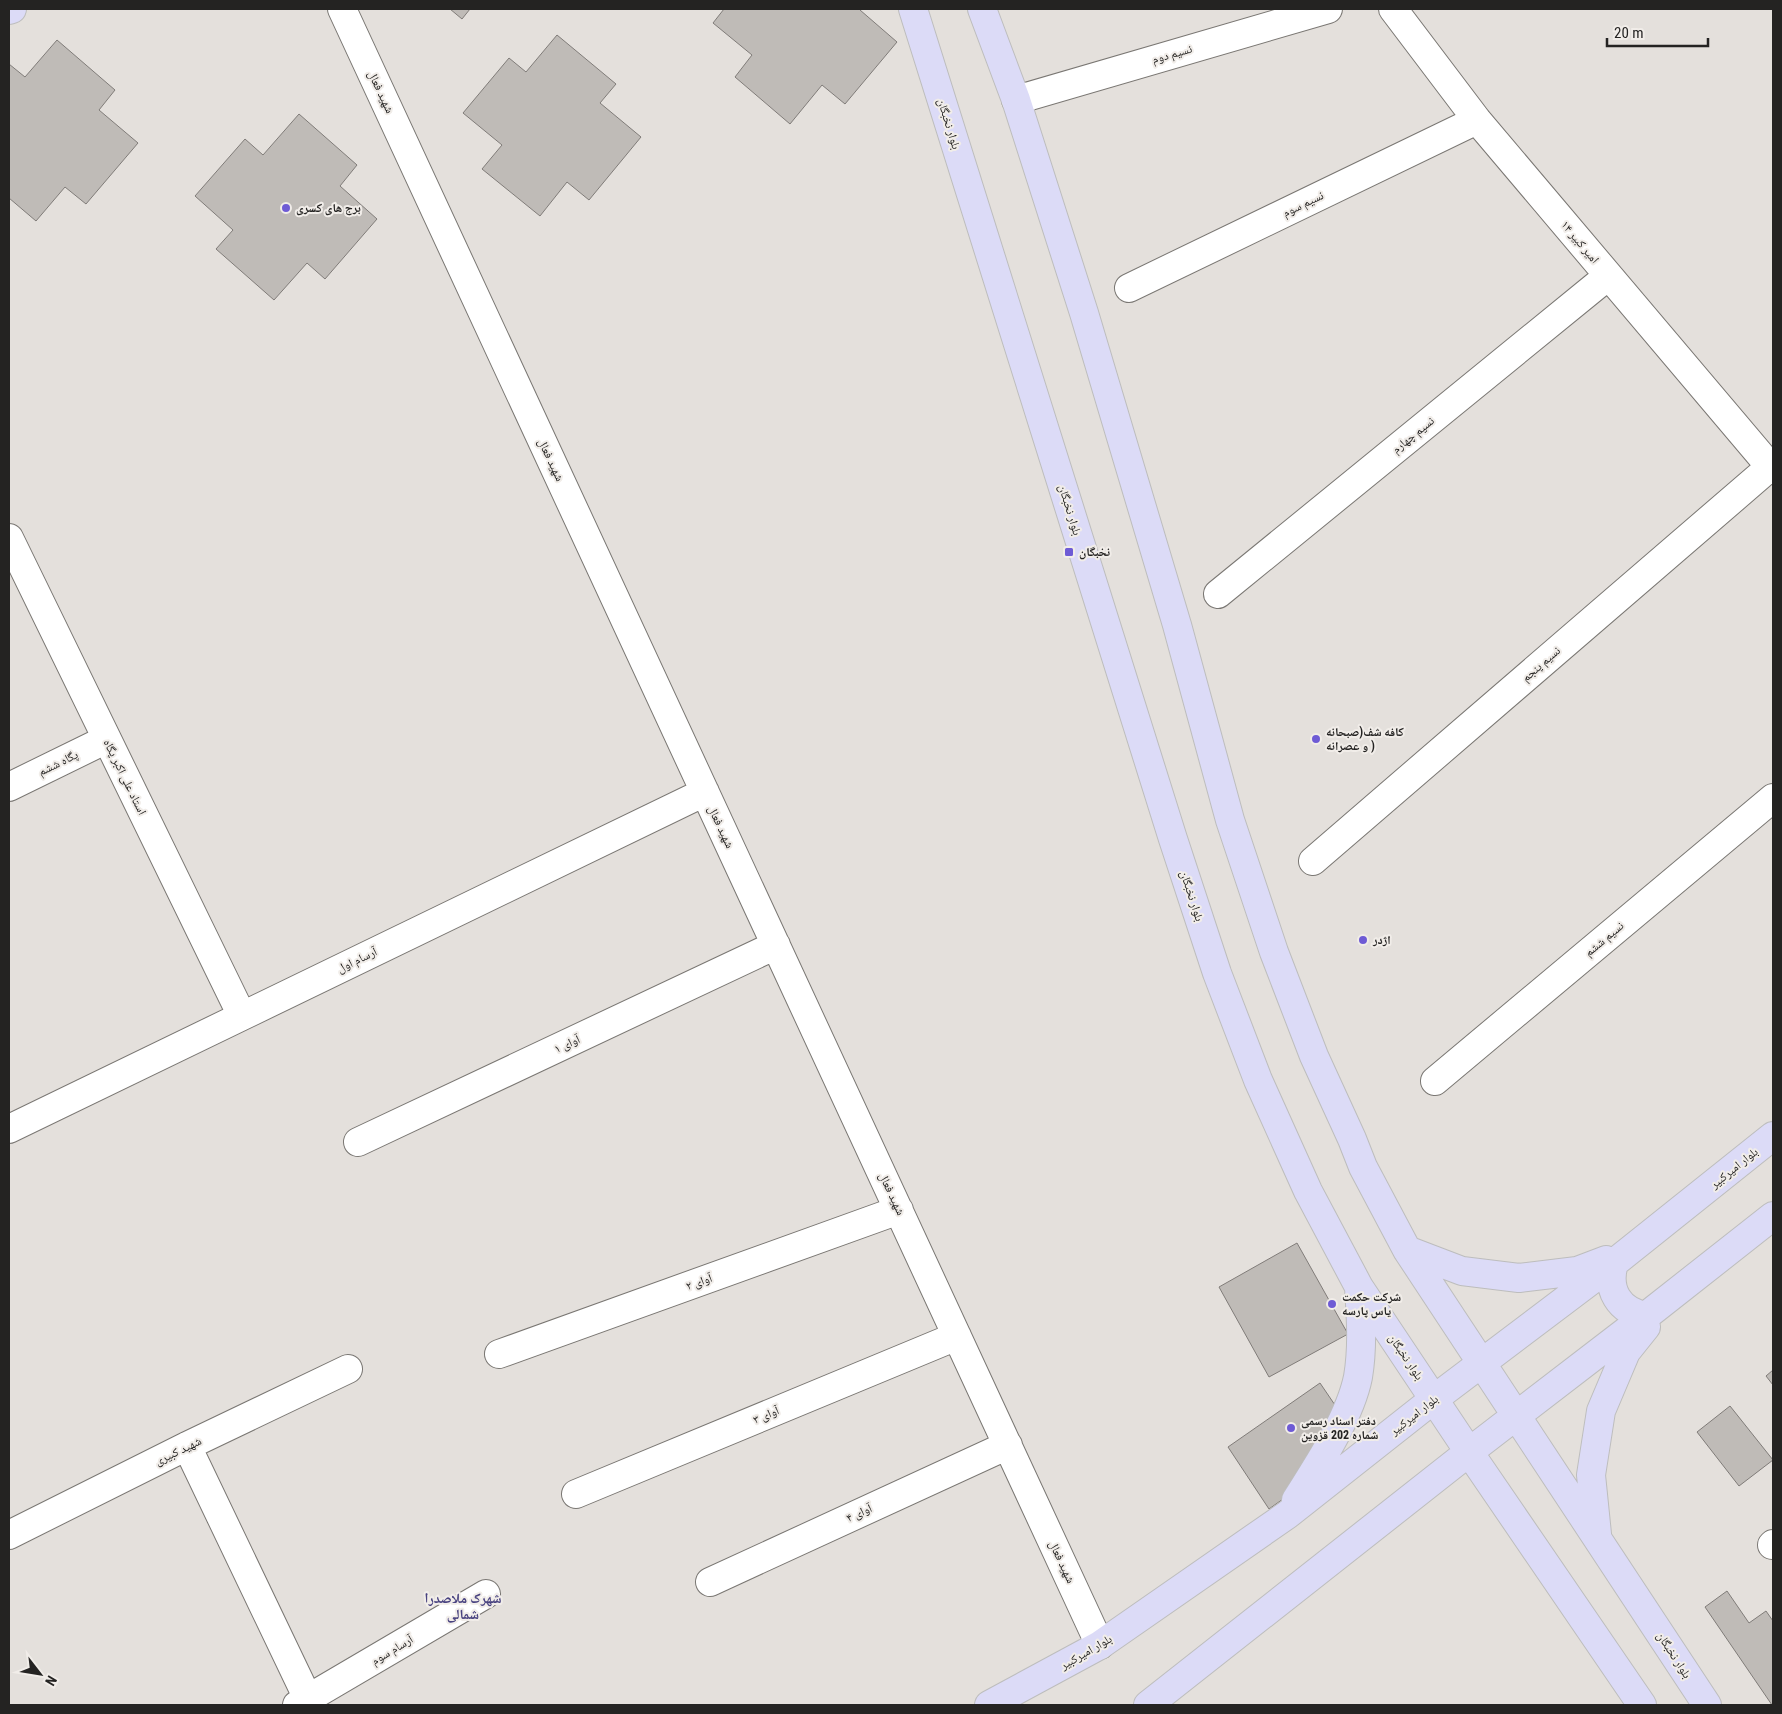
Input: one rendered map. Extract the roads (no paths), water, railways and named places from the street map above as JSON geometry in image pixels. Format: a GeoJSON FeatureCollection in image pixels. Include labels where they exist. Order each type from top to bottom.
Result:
{"type":"FeatureCollection","features":[{"type":"Feature","properties":{"kind":"main road","name":"بلوار نخبگان"},"geometry":{"type":"LineString","coordinates":[[913,9],[1170,829],[1217,973],[1258,1080],[1308,1191],[1359,1287],[1642,1705]]}},
{"type":"Feature","properties":{"kind":"main road","name":"بلوار نخبگان"},"geometry":{"type":"LineString","coordinates":[[982,9],[1016,100],[1084,313],[1172,606],[1230,820],[1274,952],[1314,1056],[1363,1167],[1408,1250],[1707,1705]]}},
{"type":"Feature","properties":{"kind":"main road","name":"بلوار امیرکبیر"},"geometry":{"type":"LineString","coordinates":[[989,1705],[1100,1645],[1287,1515],[1434,1399],[1622,1257],[1773,1136]]}},
{"type":"Feature","properties":{"kind":"main road"},"geometry":{"type":"LineString","coordinates":[[1148,1705],[1773,1216]]}},
{"type":"Feature","properties":{"kind":"main road"},"geometry":{"type":"LineString","coordinates":[[1408,1250],[1462,1271],[1519,1278],[1577,1271],[1622,1257]]}},
{"type":"Feature","properties":{"kind":"main road"},"geometry":{"type":"LineString","coordinates":[[1622,1257],[1611,1281],[1617,1298],[1629,1311],[1656,1309]]}},
{"type":"Feature","properties":{"kind":"main road"},"geometry":{"type":"LineString","coordinates":[[1287,1515],[1319,1463],[1344,1416],[1358,1378],[1362,1340],[1359,1287]]}},
{"type":"Feature","properties":{"kind":"main road"},"geometry":{"type":"LineString","coordinates":[[1597,1538],[1592,1475],[1601,1411],[1626,1352],[1656,1309]]}},
{"type":"Feature","properties":{"kind":"street","name":"شهید فعال"},"geometry":{"type":"LineString","coordinates":[[342,9],[1100,1645]]}},
{"type":"Feature","properties":{"kind":"street","name":"نسیم دوم"},"geometry":{"type":"LineString","coordinates":[[1016,100],[1328,9]]}},
{"type":"Feature","properties":{"kind":"street","name":"امیر کبیر ۱۴"},"geometry":{"type":"LineString","coordinates":[[1394,9],[1477,120],[1772,468]]}},
{"type":"Feature","properties":{"kind":"street","name":"نسیم سوم"},"geometry":{"type":"LineString","coordinates":[[1129,288],[1477,120]]}},
{"type":"Feature","properties":{"kind":"street","name":"نسیم چهارم"},"geometry":{"type":"LineString","coordinates":[[1218,594],[1608,276]]}},
{"type":"Feature","properties":{"kind":"street","name":"نسیم پنجم"},"geometry":{"type":"LineString","coordinates":[[1313,862],[1772,468]]}},
{"type":"Feature","properties":{"kind":"street","name":"استاد علی اکبر پگاه"},"geometry":{"type":"LineString","coordinates":[[9,538],[242,1016]]}},
{"type":"Feature","properties":{"kind":"street","name":"پگاه ششم"},"geometry":{"type":"LineString","coordinates":[[9,787],[107,739]]}},
{"type":"Feature","properties":{"kind":"street","name":"آرسام اول"},"geometry":{"type":"LineString","coordinates":[[9,1129],[705,792]]}},
{"type":"Feature","properties":{"kind":"street","name":"نسیم ششم"},"geometry":{"type":"LineString","coordinates":[[1435,1081],[1773,798]]}},
{"type":"Feature","properties":{"kind":"street","name":"آوای ۱"},"geometry":{"type":"LineString","coordinates":[[358,1142],[776,945]]}},
{"type":"Feature","properties":{"kind":"street","name":"آوای ۲"},"geometry":{"type":"LineString","coordinates":[[499,1354],[899,1210]]}},
{"type":"Feature","properties":{"kind":"street","name":"آوای ۳"},"geometry":{"type":"LineString","coordinates":[[576,1494],[957,1336]]}},
{"type":"Feature","properties":{"kind":"street","name":"شهید کبیری"},"geometry":{"type":"LineString","coordinates":[[9,1535],[348,1369]]}},
{"type":"Feature","properties":{"kind":"street","name":"آوای ۴"},"geometry":{"type":"LineString","coordinates":[[710,1582],[1008,1445]]}},
{"type":"Feature","properties":{"kind":"street"},"geometry":{"type":"LineString","coordinates":[[188,1446],[302,1702]]}},
{"type":"Feature","properties":{"kind":"street","name":"آرسام سوم"},"geometry":{"type":"LineString","coordinates":[[302,1702],[486,1594]]}},
{"type":"Feature","properties":{"kind":"place","name":"برج های کسری"},"geometry":{"type":"Point","coordinates":[286,208]}},
{"type":"Feature","properties":{"kind":"place","name":"نخبگان"},"geometry":{"type":"Point","coordinates":[1069,552]}},
{"type":"Feature","properties":{"kind":"place","name":"کافه شف(صبحانه و عصرانه )"},"geometry":{"type":"Point","coordinates":[1316,739]}},
{"type":"Feature","properties":{"kind":"place","name":"اژدر"},"geometry":{"type":"Point","coordinates":[1363,940]}},
{"type":"Feature","properties":{"kind":"place","name":"شرکت حکمت یاس پارسه"},"geometry":{"type":"Point","coordinates":[1332,1304]}},
{"type":"Feature","properties":{"kind":"place","name":"دفتر اسناد رسمی شماره 202 قزوین"},"geometry":{"type":"Point","coordinates":[1291,1428]}},
{"type":"Feature","properties":{"kind":"district","name":"شهرک ملاصدرا شمالی"},"geometry":{"type":"Point","coordinates":[463,1606]}}]}
